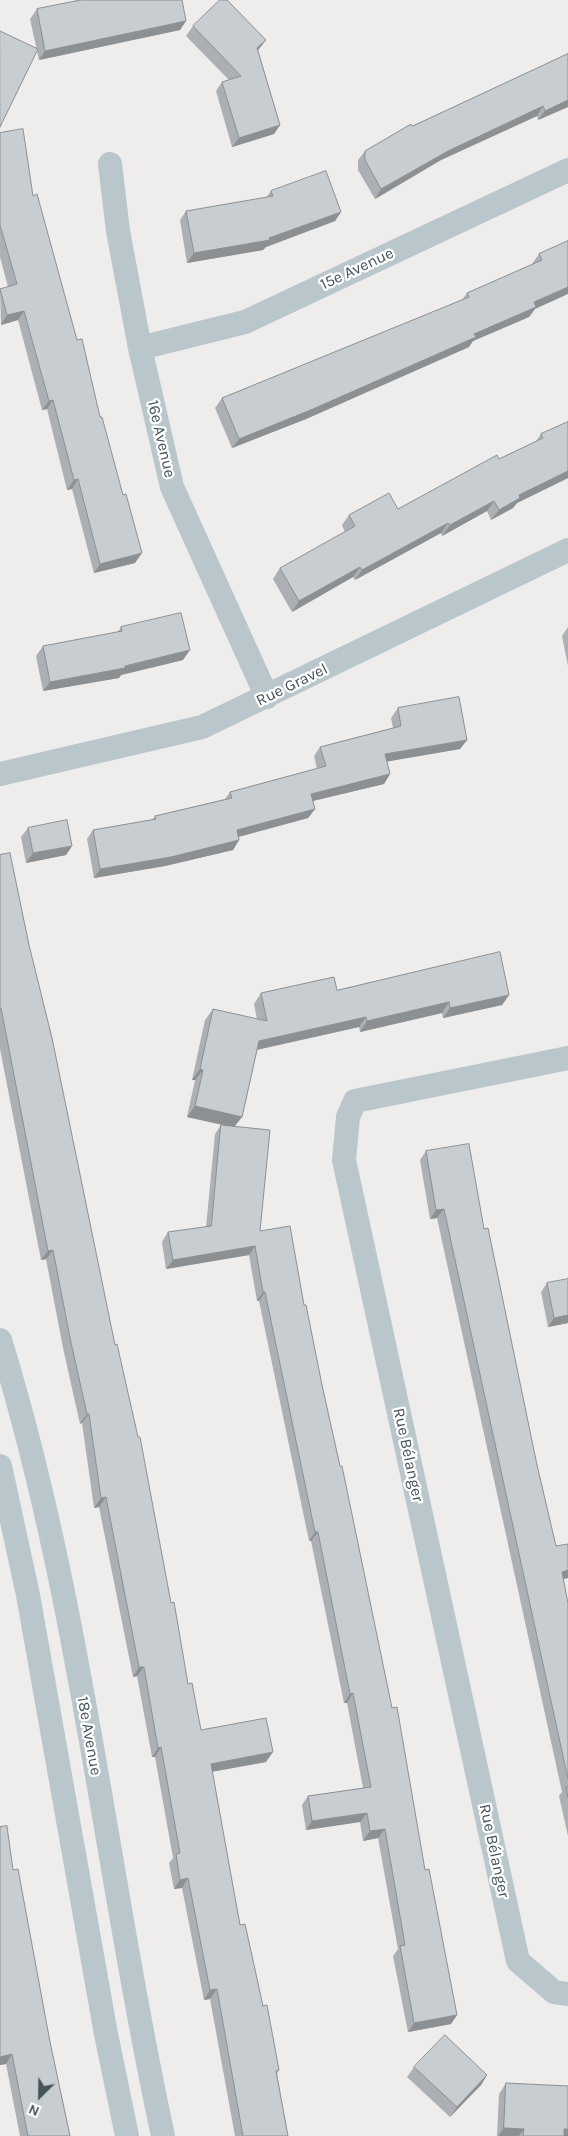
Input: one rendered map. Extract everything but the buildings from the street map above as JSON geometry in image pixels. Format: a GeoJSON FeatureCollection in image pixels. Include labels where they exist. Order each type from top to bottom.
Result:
{"type":"FeatureCollection","features":[{"type":"Feature","properties":{"kind":"street","name":"16e Avenue"},"geometry":{"type":"LineString","coordinates":[[110,164],[118,231],[140,348],[172,487],[267,697]]}},
{"type":"Feature","properties":{"kind":"street","name":"15e Avenue"},"geometry":{"type":"LineString","coordinates":[[140,348],[245,322],[568,170]]}},
{"type":"Feature","properties":{"kind":"street","name":"Rue Gravel"},"geometry":{"type":"LineString","coordinates":[[0,774],[202,727],[568,550]]}},
{"type":"Feature","properties":{"kind":"street","name":"Rue Bélanger"},"geometry":{"type":"LineString","coordinates":[[568,1058],[355,1101],[348,1117],[344,1160],[518,1961],[554,1992],[568,1994]]}},
{"type":"Feature","properties":{"kind":"street","name":"18e Avenue"},"geometry":{"type":"LineString","coordinates":[[0,1340],[29,1437],[61,1579],[113,1876],[163,2136]]}},
{"type":"Feature","properties":{"kind":"street"},"geometry":{"type":"LineString","coordinates":[[0,1466],[28,1595],[106,2034],[127,2136]]}}]}
